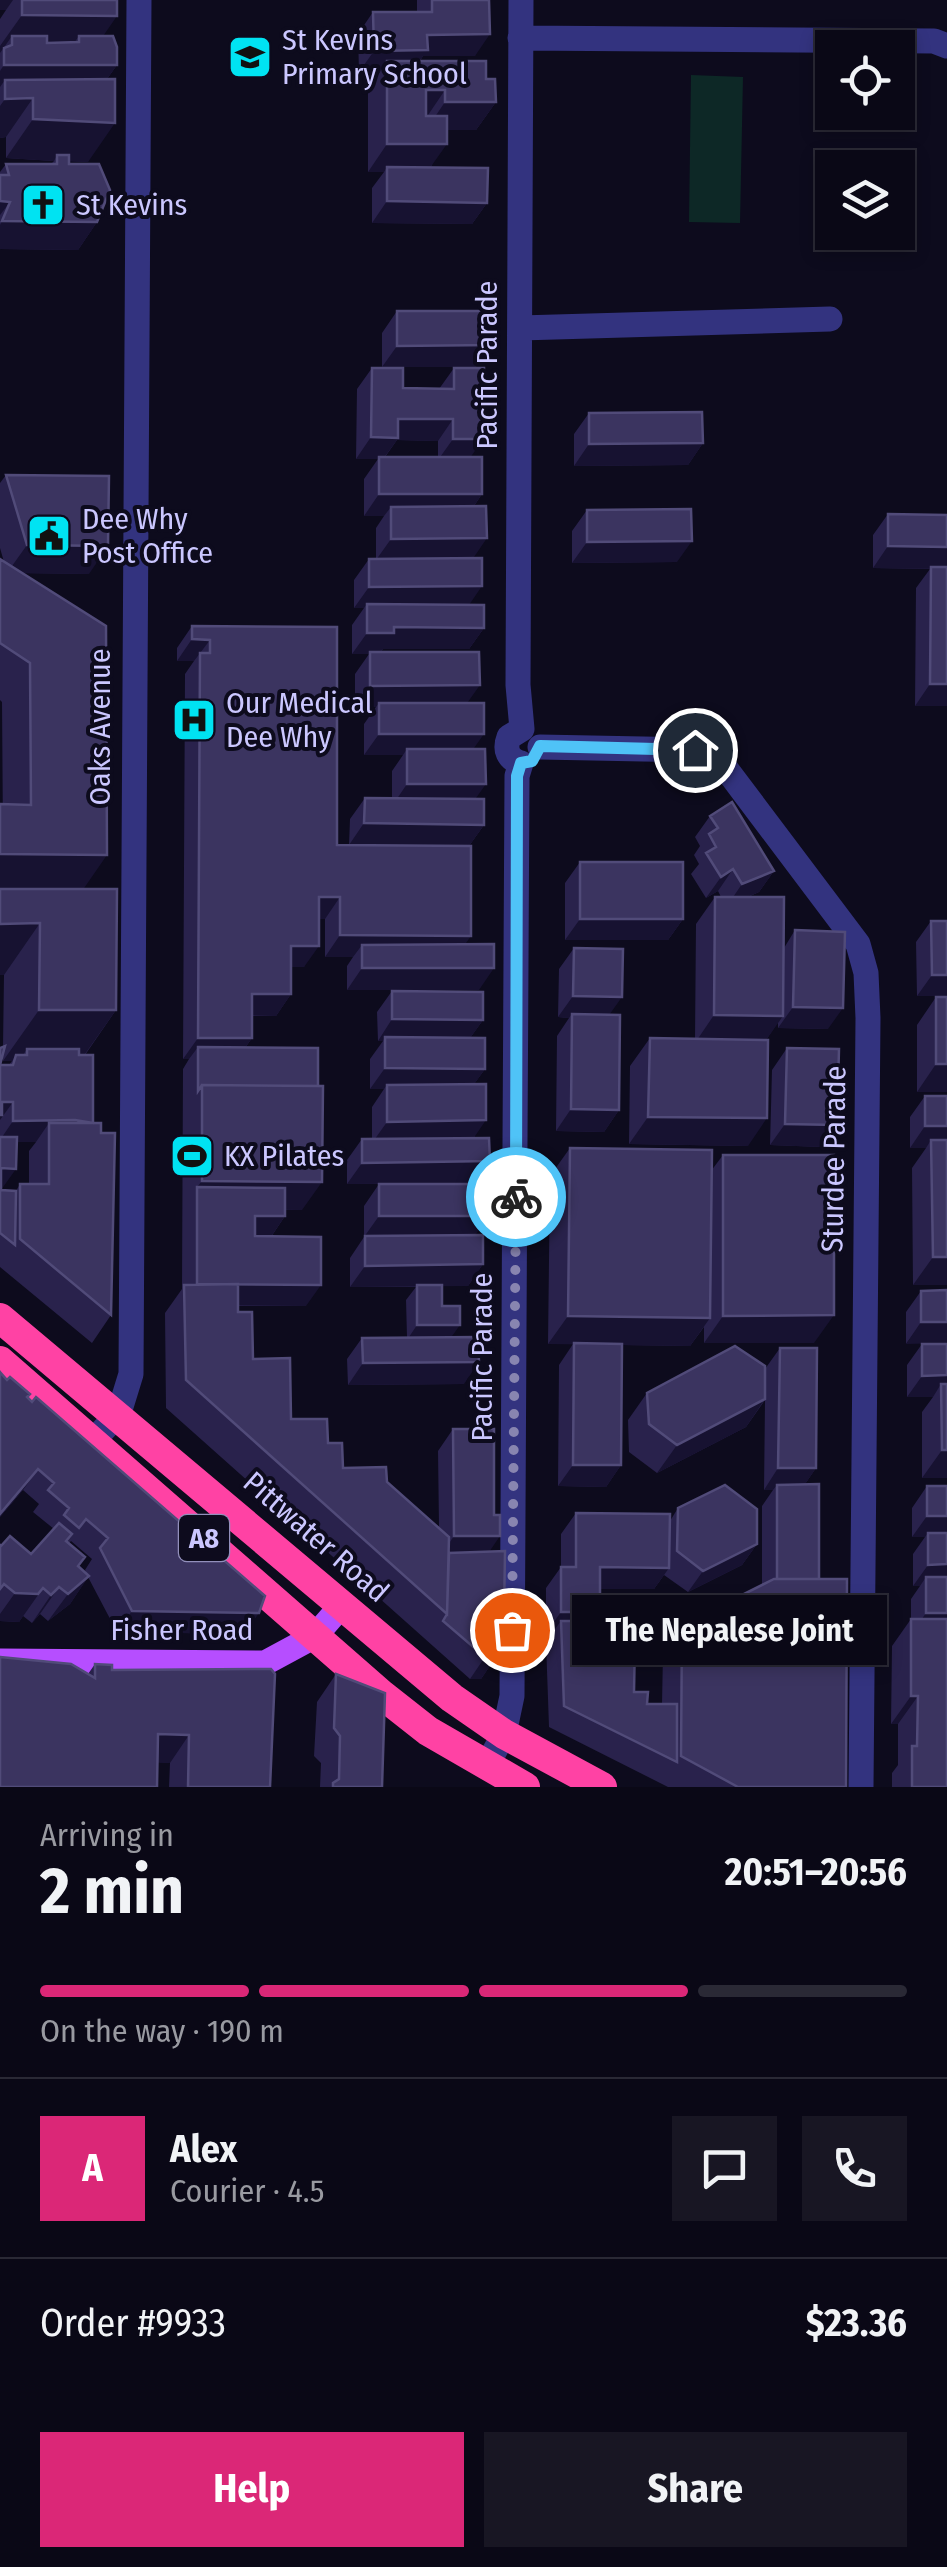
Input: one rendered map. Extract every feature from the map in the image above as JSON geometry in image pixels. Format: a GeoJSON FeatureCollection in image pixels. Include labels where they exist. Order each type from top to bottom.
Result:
{"type":"FeatureCollection","features":[{"type":"Feature","properties":{"kind":"highway","name":"Pittwater Road"},"geometry":{"type":"LineString","coordinates":[[0,1318],[119,1413],[452,1698],[504,1734],[602,1787]]}},
{"type":"Feature","properties":{"kind":"highway","name":"A8"},"geometry":{"type":"LineString","coordinates":[[0,1361],[428,1730],[525,1787]]}},
{"type":"Feature","properties":{"kind":"main road","name":"Fisher Road"},"geometry":{"type":"LineString","coordinates":[[0,1661],[266,1663],[315,1636],[342,1604]]}},
{"type":"Feature","properties":{"kind":"street","name":"Oaks Avenue"},"geometry":{"type":"LineString","coordinates":[[92,1442],[119,1413],[131,1374],[140,0]]}},
{"type":"Feature","properties":{"kind":"street","name":"Pacific Parade"},"geometry":{"type":"LineString","coordinates":[[486,1767],[504,1734],[512,1696],[517,776],[528,746],[518,685],[521,0]]}},
{"type":"Feature","properties":{"kind":"street"},"geometry":{"type":"LineString","coordinates":[[520,38],[934,41],[946,47]]}},
{"type":"Feature","properties":{"kind":"street"},"geometry":{"type":"LineString","coordinates":[[520,328],[830,320]]}},
{"type":"Feature","properties":{"kind":"street","name":"Sturdee Parade"},"geometry":{"type":"LineString","coordinates":[[528,746],[695,750],[724,766],[858,944],[866,973],[868,1018],[860,1787]]}},
{"type":"Feature","properties":{"kind":"green space"},"geometry":{"type":"Polygon","coordinates":[[[691,75],[743,77],[740,223],[689,222],[691,75]]]}},
{"type":"Feature","properties":{"kind":"building"},"geometry":{"type":"Polygon","coordinates":[[[22,0],[117,0],[117,16],[22,15],[22,0]]]}},
{"type":"Feature","properties":{"kind":"building"},"geometry":{"type":"Polygon","coordinates":[[[432,0],[489,0],[490,34],[427,35],[428,50],[374,51],[373,12],[432,12],[432,0]]]}},
{"type":"Feature","properties":{"kind":"building"},"geometry":{"type":"Polygon","coordinates":[[[12,36],[47,36],[47,43],[79,42],[79,36],[113,36],[117,65],[4,65],[4,48],[12,45],[12,36]]]}},
{"type":"Feature","properties":{"kind":"building"},"geometry":{"type":"Polygon","coordinates":[[[387,61],[486,61],[486,79],[495,79],[496,102],[445,102],[445,90],[426,90],[426,116],[447,116],[447,144],[387,144],[387,61]]]}},
{"type":"Feature","properties":{"kind":"building"},"geometry":{"type":"Polygon","coordinates":[[[115,79],[115,123],[33,119],[33,98],[5,99],[5,80],[115,79]]]}},
{"type":"Feature","properties":{"kind":"building"},"geometry":{"type":"Polygon","coordinates":[[[57,155],[69,155],[69,164],[99,164],[110,190],[97,222],[2,221],[10,202],[0,201],[0,175],[9,175],[6,164],[57,164],[57,155]]]}},
{"type":"Feature","properties":{"kind":"building"},"geometry":{"type":"Polygon","coordinates":[[[387,167],[488,168],[487,203],[387,201],[387,167]]]}},
{"type":"Feature","properties":{"kind":"building"},"geometry":{"type":"Polygon","coordinates":[[[397,311],[491,311],[491,345],[397,346],[397,311]]]}},
{"type":"Feature","properties":{"kind":"building"},"geometry":{"type":"Polygon","coordinates":[[[372,368],[403,368],[403,388],[454,389],[454,368],[484,368],[483,439],[453,439],[453,419],[398,419],[398,438],[371,437],[372,368]]]}},
{"type":"Feature","properties":{"kind":"building"},"geometry":{"type":"Polygon","coordinates":[[[702,412],[703,443],[589,444],[589,413],[702,412]]]}},
{"type":"Feature","properties":{"kind":"building"},"geometry":{"type":"Polygon","coordinates":[[[379,457],[482,457],[482,494],[379,494],[379,457]]]}},
{"type":"Feature","properties":{"kind":"building"},"geometry":{"type":"Polygon","coordinates":[[[6,475],[109,476],[108,546],[27,545],[6,475]]]}},
{"type":"Feature","properties":{"kind":"building"},"geometry":{"type":"Polygon","coordinates":[[[486,506],[487,538],[391,539],[391,507],[486,506]]]}},
{"type":"Feature","properties":{"kind":"building"},"geometry":{"type":"Polygon","coordinates":[[[691,509],[692,541],[587,542],[587,510],[691,509]]]}},
{"type":"Feature","properties":{"kind":"building"},"geometry":{"type":"Polygon","coordinates":[[[888,514],[947,515],[947,547],[888,546],[888,514]]]}},
{"type":"Feature","properties":{"kind":"building"},"geometry":{"type":"Polygon","coordinates":[[[482,558],[482,586],[369,587],[369,559],[482,558]]]}},
{"type":"Feature","properties":{"kind":"building"},"geometry":{"type":"Polygon","coordinates":[[[0,559],[106,626],[107,855],[0,854],[0,804],[31,805],[30,663],[0,643],[0,559]]]}},
{"type":"Feature","properties":{"kind":"building"},"geometry":{"type":"Polygon","coordinates":[[[931,567],[947,567],[947,684],[930,684],[931,567]]]}},
{"type":"Feature","properties":{"kind":"building"},"geometry":{"type":"Polygon","coordinates":[[[367,604],[484,605],[484,628],[394,627],[394,633],[367,633],[367,604]]]}},
{"type":"Feature","properties":{"kind":"building"},"geometry":{"type":"Polygon","coordinates":[[[192,626],[337,627],[337,845],[471,846],[471,936],[340,935],[340,897],[319,897],[319,946],[291,946],[291,994],[252,994],[252,1038],[198,1038],[200,653],[210,653],[210,640],[192,639],[192,626]]]}},
{"type":"Feature","properties":{"kind":"building"},"geometry":{"type":"Polygon","coordinates":[[[370,652],[479,652],[480,685],[370,686],[370,652]]]}},
{"type":"Feature","properties":{"kind":"building"},"geometry":{"type":"Polygon","coordinates":[[[379,703],[484,703],[484,734],[379,734],[379,703]]]}},
{"type":"Feature","properties":{"kind":"building"},"geometry":{"type":"Polygon","coordinates":[[[407,749],[485,749],[486,784],[407,784],[407,749]]]}},
{"type":"Feature","properties":{"kind":"building"},"geometry":{"type":"Polygon","coordinates":[[[365,798],[484,799],[484,825],[364,823],[365,798]]]}},
{"type":"Feature","properties":{"kind":"building"},"geometry":{"type":"Polygon","coordinates":[[[732,802],[774,871],[742,884],[733,869],[721,877],[706,853],[716,847],[709,834],[718,828],[710,816],[732,802]]]}},
{"type":"Feature","properties":{"kind":"building"},"geometry":{"type":"Polygon","coordinates":[[[580,862],[683,862],[683,919],[580,919],[580,862]]]}},
{"type":"Feature","properties":{"kind":"building"},"geometry":{"type":"Polygon","coordinates":[[[0,889],[117,889],[116,1010],[39,1010],[40,923],[0,924],[0,889]]]}},
{"type":"Feature","properties":{"kind":"building"},"geometry":{"type":"Polygon","coordinates":[[[715,897],[784,897],[783,1016],[714,1015],[715,897]]]}},
{"type":"Feature","properties":{"kind":"building"},"geometry":{"type":"Polygon","coordinates":[[[931,921],[947,921],[947,975],[932,975],[931,921]]]}},
{"type":"Feature","properties":{"kind":"building"},"geometry":{"type":"Polygon","coordinates":[[[795,930],[845,932],[843,1008],[793,1007],[795,930]]]}},
{"type":"Feature","properties":{"kind":"building"},"geometry":{"type":"Polygon","coordinates":[[[494,944],[494,968],[362,968],[362,945],[494,944]]]}},
{"type":"Feature","properties":{"kind":"building"},"geometry":{"type":"Polygon","coordinates":[[[574,948],[623,949],[622,997],[573,996],[574,948]]]}},
{"type":"Feature","properties":{"kind":"building"},"geometry":{"type":"Polygon","coordinates":[[[392,991],[483,992],[483,1020],[392,1019],[392,991]]]}},
{"type":"Feature","properties":{"kind":"building"},"geometry":{"type":"Polygon","coordinates":[[[936,997],[947,997],[947,1064],[936,1064],[936,997]]]}},
{"type":"Feature","properties":{"kind":"building"},"geometry":{"type":"Polygon","coordinates":[[[572,1014],[620,1015],[619,1110],[571,1109],[572,1014]]]}},
{"type":"Feature","properties":{"kind":"building"},"geometry":{"type":"Polygon","coordinates":[[[385,1037],[485,1038],[485,1069],[385,1068],[385,1037]]]}},
{"type":"Feature","properties":{"kind":"building"},"geometry":{"type":"Polygon","coordinates":[[[650,1038],[768,1040],[767,1118],[648,1117],[650,1038]]]}},
{"type":"Feature","properties":{"kind":"building"},"geometry":{"type":"Polygon","coordinates":[[[198,1047],[318,1048],[318,1086],[202,1085],[198,1091],[198,1047]]]}},
{"type":"Feature","properties":{"kind":"building"},"geometry":{"type":"Polygon","coordinates":[[[787,1048],[839,1049],[837,1125],[785,1124],[787,1048]]]}},
{"type":"Feature","properties":{"kind":"building"},"geometry":{"type":"Polygon","coordinates":[[[27,1049],[79,1049],[79,1055],[93,1055],[93,1123],[13,1121],[13,1102],[2,1102],[0,1115],[0,1065],[13,1065],[16,1055],[27,1055],[27,1049]]]}},
{"type":"Feature","properties":{"kind":"building"},"geometry":{"type":"Polygon","coordinates":[[[486,1084],[486,1120],[387,1122],[387,1085],[486,1084]]]}},
{"type":"Feature","properties":{"kind":"building"},"geometry":{"type":"Polygon","coordinates":[[[202,1085],[323,1086],[322,1182],[202,1181],[202,1085]]]}},
{"type":"Feature","properties":{"kind":"building"},"geometry":{"type":"Polygon","coordinates":[[[925,1096],[947,1096],[947,1126],[925,1126],[925,1096]]]}},
{"type":"Feature","properties":{"kind":"building"},"geometry":{"type":"Polygon","coordinates":[[[49,1123],[101,1123],[101,1133],[115,1133],[111,1315],[20,1239],[20,1184],[49,1184],[49,1123]]]}},
{"type":"Feature","properties":{"kind":"building"},"geometry":{"type":"Polygon","coordinates":[[[0,1137],[17,1137],[16,1169],[1,1168],[1,1190],[16,1191],[15,1245],[0,1233],[0,1137]]]}},
{"type":"Feature","properties":{"kind":"building"},"geometry":{"type":"Polygon","coordinates":[[[489,1138],[490,1161],[362,1163],[362,1139],[489,1138]]]}},
{"type":"Feature","properties":{"kind":"building"},"geometry":{"type":"Polygon","coordinates":[[[931,1140],[947,1140],[947,1257],[933,1257],[931,1140]]]}},
{"type":"Feature","properties":{"kind":"building"},"geometry":{"type":"Polygon","coordinates":[[[570,1148],[712,1150],[710,1318],[568,1316],[570,1148]]]}},
{"type":"Feature","properties":{"kind":"building"},"geometry":{"type":"Polygon","coordinates":[[[723,1155],[834,1155],[834,1315],[723,1316],[723,1155]]]}},
{"type":"Feature","properties":{"kind":"building"},"geometry":{"type":"Polygon","coordinates":[[[379,1184],[489,1184],[489,1216],[379,1216],[379,1184]]]}},
{"type":"Feature","properties":{"kind":"building"},"geometry":{"type":"Polygon","coordinates":[[[197,1187],[285,1188],[285,1216],[255,1216],[255,1236],[321,1237],[321,1285],[197,1284],[197,1187]]]}},
{"type":"Feature","properties":{"kind":"building"},"geometry":{"type":"Polygon","coordinates":[[[483,1235],[483,1264],[365,1266],[365,1236],[483,1235]]]}},
{"type":"Feature","properties":{"kind":"building"},"geometry":{"type":"Polygon","coordinates":[[[238,1284],[238,1312],[252,1312],[253,1359],[290,1358],[291,1419],[327,1419],[328,1443],[342,1443],[343,1468],[386,1467],[387,1482],[449,1537],[447,1614],[186,1380],[184,1285],[238,1284]]]}},
{"type":"Feature","properties":{"kind":"building"},"geometry":{"type":"Polygon","coordinates":[[[417,1285],[442,1285],[442,1306],[460,1306],[460,1325],[417,1325],[417,1285]]]}},
{"type":"Feature","properties":{"kind":"building"},"geometry":{"type":"Polygon","coordinates":[[[947,1290],[947,1322],[921,1322],[921,1291],[947,1290]]]}},
{"type":"Feature","properties":{"kind":"building"},"geometry":{"type":"Polygon","coordinates":[[[478,1337],[479,1362],[363,1363],[362,1338],[478,1337]]]}},
{"type":"Feature","properties":{"kind":"building"},"geometry":{"type":"Polygon","coordinates":[[[574,1343],[622,1344],[621,1465],[573,1465],[574,1343]]]}},
{"type":"Feature","properties":{"kind":"building"},"geometry":{"type":"Polygon","coordinates":[[[922,1344],[947,1344],[947,1375],[922,1376],[922,1344]]]}},
{"type":"Feature","properties":{"kind":"building"},"geometry":{"type":"Polygon","coordinates":[[[735,1346],[765,1366],[765,1399],[677,1445],[649,1424],[647,1393],[735,1346]]]}},
{"type":"Feature","properties":{"kind":"building"},"geometry":{"type":"Polygon","coordinates":[[[780,1348],[817,1348],[816,1468],[778,1468],[780,1348]]]}},
{"type":"Feature","properties":{"kind":"building"},"geometry":{"type":"Polygon","coordinates":[[[0,1372],[30,1394],[27,1397],[32,1402],[36,1397],[265,1596],[259,1613],[132,1611],[100,1548],[108,1538],[86,1519],[79,1528],[64,1515],[69,1508],[48,1490],[54,1483],[38,1469],[0,1514],[0,1372]]]}},
{"type":"Feature","properties":{"kind":"building"},"geometry":{"type":"Polygon","coordinates":[[[941,1384],[947,1384],[947,1450],[942,1450],[941,1384]]]}},
{"type":"Feature","properties":{"kind":"building"},"geometry":{"type":"Polygon","coordinates":[[[453,1429],[494,1429],[494,1515],[500,1515],[500,1536],[454,1536],[453,1429]]]}},
{"type":"Feature","properties":{"kind":"building"},"geometry":{"type":"Polygon","coordinates":[[[819,1484],[819,1579],[777,1579],[777,1485],[819,1484]]]}},
{"type":"Feature","properties":{"kind":"building"},"geometry":{"type":"Polygon","coordinates":[[[725,1485],[757,1509],[757,1544],[703,1571],[677,1551],[678,1508],[725,1485]]]}},
{"type":"Feature","properties":{"kind":"building"},"geometry":{"type":"Polygon","coordinates":[[[927,1486],[947,1486],[947,1516],[927,1516],[927,1486]]]}},
{"type":"Feature","properties":{"kind":"building"},"geometry":{"type":"Polygon","coordinates":[[[576,1513],[670,1514],[669,1568],[600,1567],[600,1612],[561,1612],[561,1567],[576,1567],[576,1513]]]}},
{"type":"Feature","properties":{"kind":"building"},"geometry":{"type":"Polygon","coordinates":[[[59,1523],[72,1534],[66,1541],[85,1557],[78,1566],[89,1576],[68,1594],[59,1587],[51,1595],[43,1588],[38,1594],[15,1593],[4,1584],[0,1589],[0,1545],[10,1536],[31,1554],[59,1523]]]}},
{"type":"Feature","properties":{"kind":"building"},"geometry":{"type":"Polygon","coordinates":[[[928,1533],[947,1533],[947,1564],[928,1565],[928,1533]]]}},
{"type":"Feature","properties":{"kind":"building"},"geometry":{"type":"Polygon","coordinates":[[[505,1551],[504,1615],[497,1615],[496,1657],[485,1657],[443,1621],[447,1614],[449,1553],[505,1551]]]}},
{"type":"Feature","properties":{"kind":"building"},"geometry":{"type":"Polygon","coordinates":[[[926,1577],[947,1577],[947,1613],[926,1613],[926,1577]]]}},
{"type":"Feature","properties":{"kind":"building"},"geometry":{"type":"Polygon","coordinates":[[[774,1579],[847,1579],[846,1787],[738,1787],[681,1756],[682,1625],[774,1579]]]}},
{"type":"Feature","properties":{"kind":"building"},"geometry":{"type":"Polygon","coordinates":[[[911,1619],[947,1619],[947,1787],[912,1787],[918,1696],[911,1696],[911,1619]]]}},
{"type":"Feature","properties":{"kind":"building"},"geometry":{"type":"Polygon","coordinates":[[[561,1621],[588,1621],[591,1651],[591,1621],[619,1621],[619,1640],[635,1640],[634,1692],[648,1692],[647,1704],[677,1704],[677,1762],[564,1706],[561,1621]]]}},
{"type":"Feature","properties":{"kind":"building"},"geometry":{"type":"Polygon","coordinates":[[[0,1657],[71,1664],[95,1678],[95,1664],[112,1665],[112,1670],[271,1669],[275,1674],[270,1787],[188,1787],[189,1735],[158,1734],[157,1787],[0,1787],[0,1657]]]}},
{"type":"Feature","properties":{"kind":"building"},"geometry":{"type":"Polygon","coordinates":[[[336,1674],[385,1693],[382,1787],[333,1787],[339,1779],[340,1736],[334,1728],[336,1674]]]}},
{"type":"Feature","properties":{"kind":"way so far"},"geometry":{"type":"LineString","coordinates":[[512,1630],[516,1197]]}},
{"type":"Feature","properties":{"kind":"place","name":"St Kevins Primary School"},"geometry":{"type":"Point","coordinates":[250,57]}},
{"type":"Feature","properties":{"kind":"place","name":"St Kevins"},"geometry":{"type":"Point","coordinates":[43,205]}},
{"type":"Feature","properties":{"kind":"place","name":"Dee Why Post Office"},"geometry":{"type":"Point","coordinates":[49,536]}},
{"type":"Feature","properties":{"kind":"place","name":"Our Medical Dee Why"},"geometry":{"type":"Point","coordinates":[194,720]}},
{"type":"Feature","properties":{"kind":"place","name":"KX Pilates"},"geometry":{"type":"Point","coordinates":[192,1156]}},
{"type":"Feature","properties":{"kind":"place","name":"The Nepalese Joint"},"geometry":{"type":"Point","coordinates":[512,1630]}},
{"type":"Feature","properties":{"kind":"route"},"geometry":{"type":"LineString","coordinates":[[516,1197],[517,776],[521,763],[532,761],[540,746],[695,750]]}}]}
